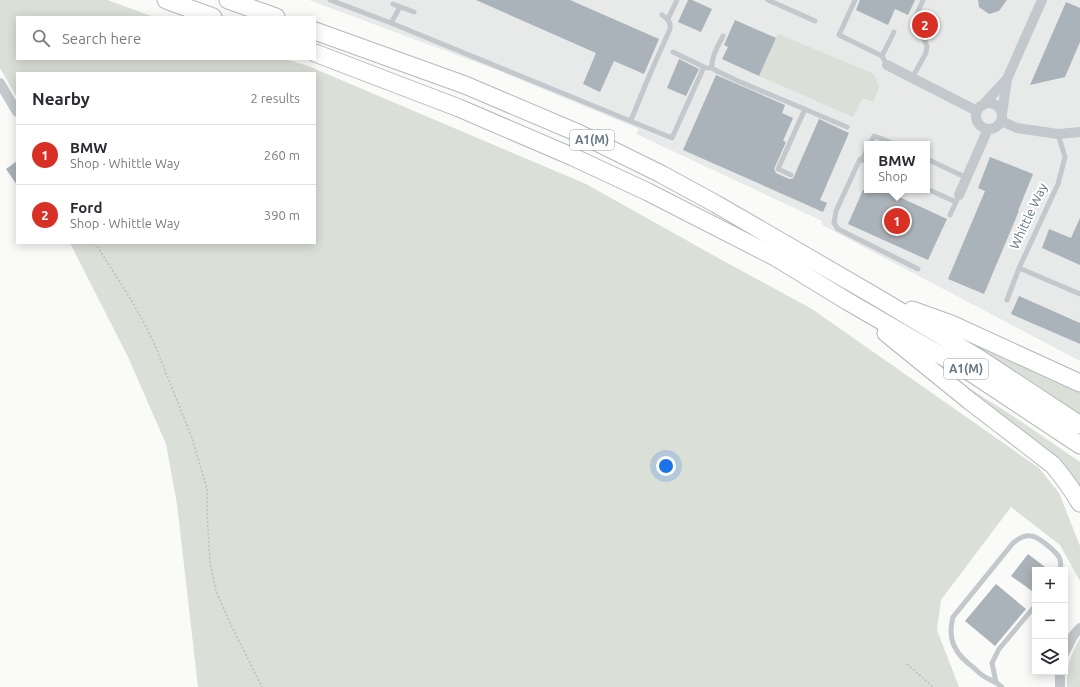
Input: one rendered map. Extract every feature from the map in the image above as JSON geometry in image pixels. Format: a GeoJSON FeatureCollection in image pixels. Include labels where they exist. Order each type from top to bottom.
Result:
{"type":"FeatureCollection","features":[{"type":"Feature","properties":{"kind":"highway"},"geometry":{"type":"LineString","coordinates":[[166,0],[210,16]]}},
{"type":"Feature","properties":{"kind":"highway"},"geometry":{"type":"LineString","coordinates":[[228,0],[273,16]]}},
{"type":"Feature","properties":{"kind":"highway","name":"A1(M)"},"geometry":{"type":"LineString","coordinates":[[316,30],[465,85],[578,133],[661,174],[716,204],[980,359],[1080,425]]}},
{"type":"Feature","properties":{"kind":"highway","name":"A1(M)"},"geometry":{"type":"LineString","coordinates":[[316,53],[459,108],[573,157],[648,192],[775,257],[847,301],[973,374],[1080,445]]}},
{"type":"Feature","properties":{"kind":"highway","name":"A1(M)"},"geometry":{"type":"LineString","coordinates":[[878,298],[952,324],[1080,383]]}},
{"type":"Feature","properties":{"kind":"highway","name":"A1(M)"},"geometry":{"type":"LineString","coordinates":[[847,301],[971,402],[1053,465],[1072,489],[1080,503]]}},
{"type":"Feature","properties":{"kind":"street"},"geometry":{"type":"LineString","coordinates":[[1007,79],[980,108],[976,115],[978,123],[984,128],[988,129],[996,127],[1001,118],[1007,79],[1042,0]]}},
{"type":"Feature","properties":{"kind":"street"},"geometry":{"type":"LineString","coordinates":[[884,60],[912,78],[980,108]]}},
{"type":"Feature","properties":{"kind":"street"},"geometry":{"type":"LineString","coordinates":[[0,83],[16,110]]}},
{"type":"Feature","properties":{"kind":"street"},"geometry":{"type":"LineString","coordinates":[[980,108],[987,103],[996,105],[1001,110],[1001,118]]}},
{"type":"Feature","properties":{"kind":"street"},"geometry":{"type":"LineString","coordinates":[[1001,118],[1018,128],[1058,134],[1080,132]]}},
{"type":"Feature","properties":{"kind":"street"},"geometry":{"type":"LineString","coordinates":[[958,199],[988,129]]}},
{"type":"Feature","properties":{"kind":"street"},"geometry":{"type":"LineString","coordinates":[[1068,646],[1073,636],[1080,628]]}},
{"type":"Feature","properties":{"kind":"street"},"geometry":{"type":"LineString","coordinates":[[1060,675],[1060,687]]}},
{"type":"Feature","properties":{"kind":"lane"},"geometry":{"type":"LineString","coordinates":[[330,0],[391,23],[672,138],[704,67]]}},
{"type":"Feature","properties":{"kind":"lane"},"geometry":{"type":"LineString","coordinates":[[668,19],[677,0]]}},
{"type":"Feature","properties":{"kind":"lane"},"geometry":{"type":"LineString","coordinates":[[768,0],[815,21]]}},
{"type":"Feature","properties":{"kind":"lane"},"geometry":{"type":"LineString","coordinates":[[855,0],[839,35],[884,60],[894,32]]}},
{"type":"Feature","properties":{"kind":"lane"},"geometry":{"type":"LineString","coordinates":[[912,78],[926,52],[927,46],[917,25],[916,16],[922,0]]}},
{"type":"Feature","properties":{"kind":"lane"},"geometry":{"type":"LineString","coordinates":[[393,4],[414,12]]}},
{"type":"Feature","properties":{"kind":"lane"},"geometry":{"type":"LineString","coordinates":[[391,23],[400,7]]}},
{"type":"Feature","properties":{"kind":"lane"},"geometry":{"type":"LineString","coordinates":[[631,120],[670,29],[668,19],[662,15]]}},
{"type":"Feature","properties":{"kind":"lane"},"geometry":{"type":"LineString","coordinates":[[712,68],[715,52],[723,36]]}},
{"type":"Feature","properties":{"kind":"lane"},"geometry":{"type":"LineString","coordinates":[[673,52],[704,67],[712,68],[738,81],[847,126]]}},
{"type":"Feature","properties":{"kind":"lane"},"geometry":{"type":"LineString","coordinates":[[791,175],[778,169],[805,109]]}},
{"type":"Feature","properties":{"kind":"lane","name":"Whittle Way"},"geometry":{"type":"LineString","coordinates":[[1058,134],[1065,157],[1058,184],[1019,268],[1080,294]]}},
{"type":"Feature","properties":{"kind":"lane"},"geometry":{"type":"LineString","coordinates":[[872,141],[874,136],[887,141]]}},
{"type":"Feature","properties":{"kind":"lane"},"geometry":{"type":"LineString","coordinates":[[864,161],[860,159],[836,211],[834,223],[838,229],[918,269]]}},
{"type":"Feature","properties":{"kind":"lane"},"geometry":{"type":"LineString","coordinates":[[930,160],[967,178]]}},
{"type":"Feature","properties":{"kind":"lane"},"geometry":{"type":"LineString","coordinates":[[930,190],[958,199],[950,215]]}},
{"type":"Feature","properties":{"kind":"lane"},"geometry":{"type":"LineString","coordinates":[[1007,300],[1019,268]]}},
{"type":"Feature","properties":{"kind":"lane"},"geometry":{"type":"LineString","coordinates":[[1002,687],[996,682],[988,679],[963,660],[958,654],[951,638],[951,625],[953,617],[1013,543],[1022,537],[1036,537],[1059,557],[1061,567]]}},
{"type":"Feature","properties":{"kind":"lane"},"geometry":{"type":"LineString","coordinates":[[996,682],[992,663],[999,649],[1032,610]]}},
{"type":"Feature","properties":{"kind":"path"},"geometry":{"type":"LineString","coordinates":[[96,244],[127,293],[154,343],[192,438],[207,489],[206,512],[210,563],[216,590],[231,625],[262,687]]}},
{"type":"Feature","properties":{"kind":"path"},"geometry":{"type":"LineString","coordinates":[[907,664],[933,687]]}},
{"type":"Feature","properties":{"kind":"shaded area"},"geometry":{"type":"Polygon","coordinates":[[[0,0],[107,0],[151,16],[16,16],[16,60],[288,60],[308,66],[586,184],[812,309],[1039,468],[1059,493],[1080,546],[1080,581],[1060,545],[1011,507],[941,600],[937,630],[959,687],[198,687],[177,504],[166,444],[129,359],[71,244],[316,244],[316,72],[16,72],[16,96],[0,68],[0,0]]]}},
{"type":"Feature","properties":{"kind":"shaded area"},"geometry":{"type":"Polygon","coordinates":[[[309,0],[1080,0],[1080,361],[822,225],[822,221],[636,134],[639,129],[497,70],[309,0]]]}},
{"type":"Feature","properties":{"kind":"shaded area"},"geometry":{"type":"Polygon","coordinates":[[[778,34],[874,74],[879,87],[873,102],[863,98],[853,117],[759,76],[778,34]]]}},
{"type":"Feature","properties":{"kind":"shaded area"},"geometry":{"type":"Polygon","coordinates":[[[948,331],[1080,393],[1080,417],[948,331]]]}},
{"type":"Feature","properties":{"kind":"shaded area"},"geometry":{"type":"Polygon","coordinates":[[[916,355],[1010,414],[1080,462],[1080,492],[916,355]]]}},
{"type":"Feature","properties":{"kind":"shaded area"},"geometry":{"type":"Polygon","coordinates":[[[1080,638],[1080,687],[1067,687],[1067,675],[1074,649],[1080,638]]]}},
{"type":"Feature","properties":{"kind":"building"},"geometry":{"type":"Polygon","coordinates":[[[476,0],[570,0],[659,39],[644,74],[614,61],[600,92],[583,84],[596,53],[476,0]]]}},
{"type":"Feature","properties":{"kind":"building"},"geometry":{"type":"Polygon","coordinates":[[[688,0],[692,0],[712,9],[701,32],[678,22],[688,0]]]}},
{"type":"Feature","properties":{"kind":"building"},"geometry":{"type":"Polygon","coordinates":[[[860,0],[915,0],[908,15],[895,9],[888,25],[856,10],[860,0]]]}},
{"type":"Feature","properties":{"kind":"building"},"geometry":{"type":"Polygon","coordinates":[[[978,0],[1007,0],[999,11],[989,14],[979,7],[978,0]]]}},
{"type":"Feature","properties":{"kind":"building"},"geometry":{"type":"Polygon","coordinates":[[[1066,2],[1080,8],[1080,42],[1065,77],[1030,85],[1066,2]]]}},
{"type":"Feature","properties":{"kind":"building"},"geometry":{"type":"Polygon","coordinates":[[[735,20],[776,38],[759,76],[722,59],[728,47],[724,45],[735,20]]]}},
{"type":"Feature","properties":{"kind":"building"},"geometry":{"type":"Polygon","coordinates":[[[679,59],[699,69],[686,96],[667,88],[679,59]]]}},
{"type":"Feature","properties":{"kind":"building"},"geometry":{"type":"Polygon","coordinates":[[[716,75],[785,105],[782,113],[793,118],[783,141],[786,142],[774,169],[776,173],[789,179],[794,177],[819,119],[849,133],[820,200],[827,203],[823,212],[683,150],[716,75]]]}},
{"type":"Feature","properties":{"kind":"building"},"geometry":{"type":"Polygon","coordinates":[[[990,157],[1033,174],[984,294],[948,279],[985,191],[978,188],[990,157]]]}},
{"type":"Feature","properties":{"kind":"building"},"geometry":{"type":"Polygon","coordinates":[[[16,162],[16,184],[6,169],[16,162]]]}},
{"type":"Feature","properties":{"kind":"building"},"geometry":{"type":"Polygon","coordinates":[[[863,190],[864,193],[891,193],[947,219],[928,260],[848,224],[863,190]]]}},
{"type":"Feature","properties":{"kind":"building"},"geometry":{"type":"Polygon","coordinates":[[[1080,218],[1080,265],[1042,248],[1049,229],[1071,238],[1080,218]]]}},
{"type":"Feature","properties":{"kind":"building"},"geometry":{"type":"Polygon","coordinates":[[[1019,296],[1080,323],[1080,344],[1011,314],[1019,296]]]}},
{"type":"Feature","properties":{"kind":"building"},"geometry":{"type":"Polygon","coordinates":[[[1028,554],[1045,567],[1032,567],[1032,591],[1011,576],[1028,554]]]}},
{"type":"Feature","properties":{"kind":"building"},"geometry":{"type":"Polygon","coordinates":[[[996,584],[1026,609],[995,646],[965,621],[996,584]]]}},
{"type":"Feature","properties":{"kind":"place","name":"Ford"},"geometry":{"type":"Point","coordinates":[925,25]}},
{"type":"Feature","properties":{"kind":"place","name":"BMW"},"geometry":{"type":"Point","coordinates":[897,221]}}]}
